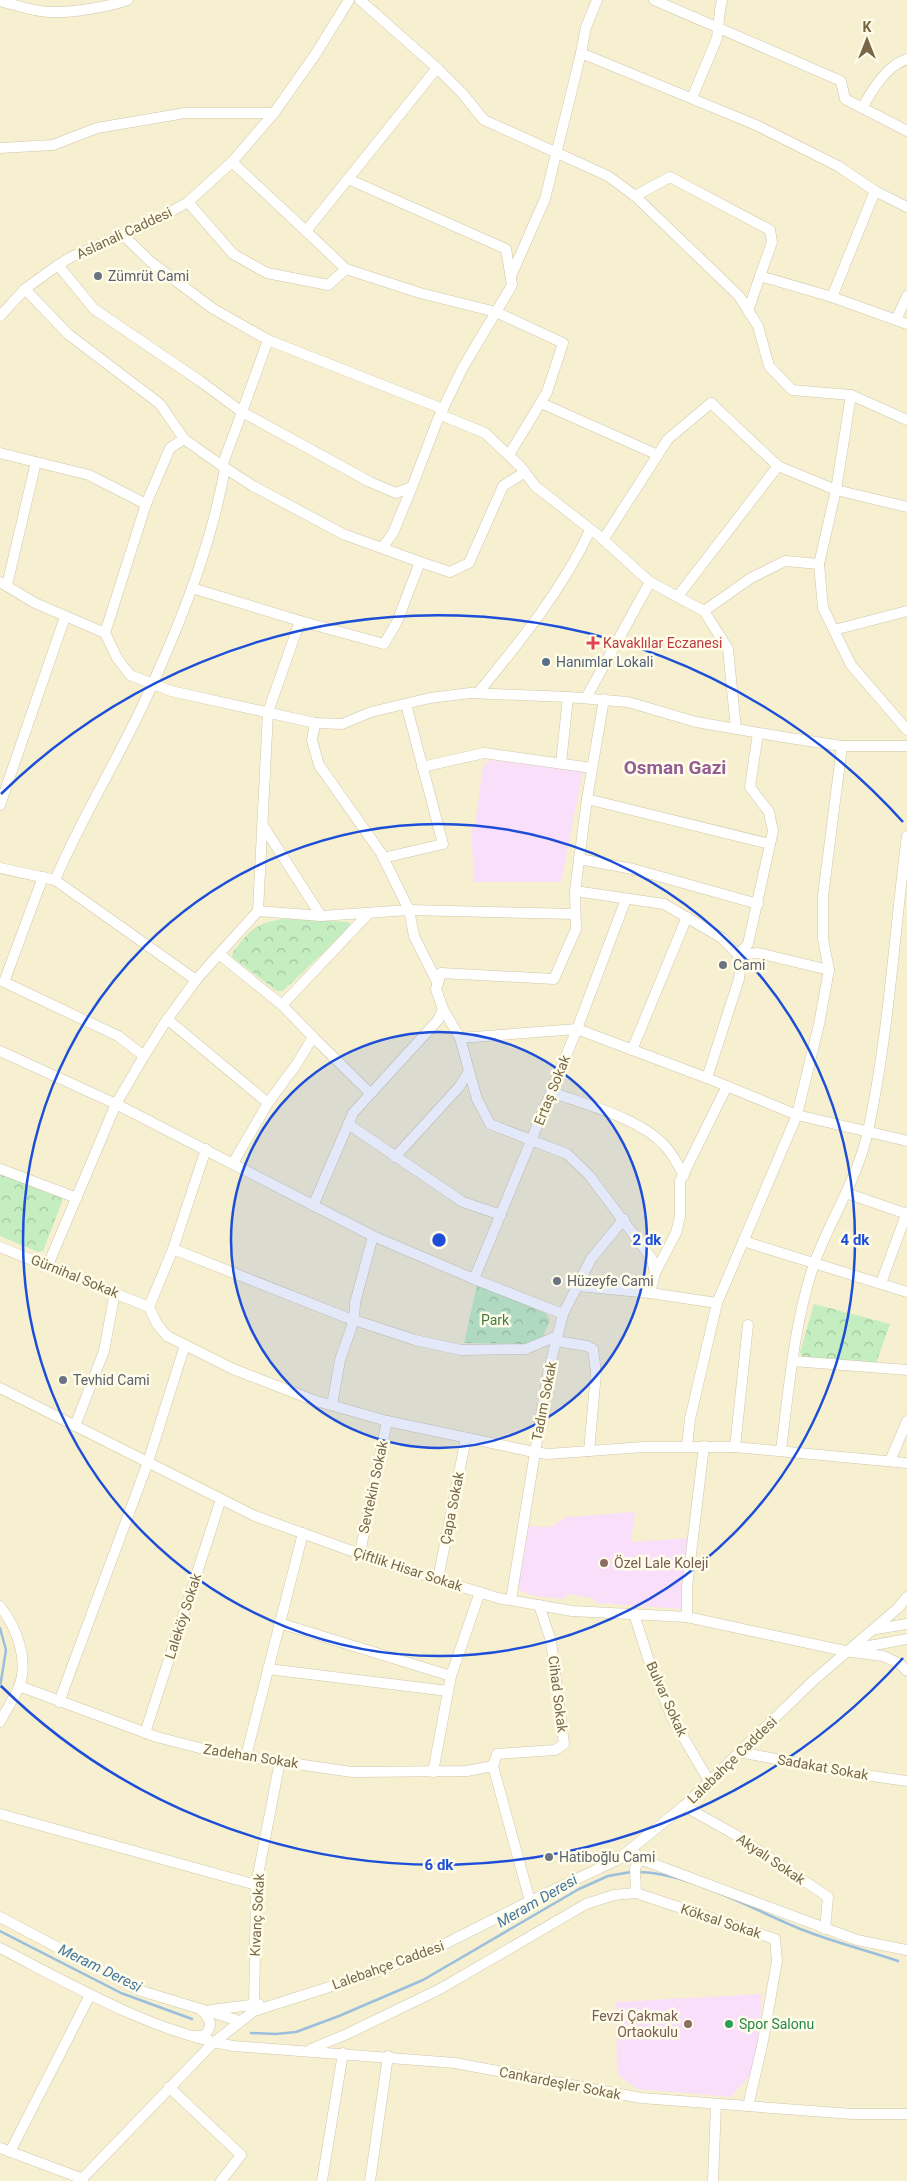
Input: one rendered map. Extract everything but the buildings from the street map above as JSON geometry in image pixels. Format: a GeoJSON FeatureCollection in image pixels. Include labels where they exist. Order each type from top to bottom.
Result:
{"type":"FeatureCollection","features":[{"type":"Feature","properties":{"kind":"street"},"geometry":{"type":"LineString","coordinates":[[0,1],[28,9],[50,12],[112,5],[128,0]]}},
{"type":"Feature","properties":{"kind":"street","name":"Aslanali Caddesi"},"geometry":{"type":"LineString","coordinates":[[0,316],[25,289],[58,265],[73,256],[150,224],[188,202],[232,162],[274,113],[315,56],[349,0]]}},
{"type":"Feature","properties":{"kind":"street"},"geometry":{"type":"LineString","coordinates":[[360,0],[437,68],[462,93],[484,120],[608,176],[635,196],[739,296],[758,326],[769,366],[792,390],[851,395],[907,420]]}},
{"type":"Feature","properties":{"kind":"street"},"geometry":{"type":"LineString","coordinates":[[511,277],[544,199],[586,27],[597,0]]}},
{"type":"Feature","properties":{"kind":"street"},"geometry":{"type":"LineString","coordinates":[[654,0],[842,81],[846,99],[907,131]]}},
{"type":"Feature","properties":{"kind":"street"},"geometry":{"type":"LineString","coordinates":[[692,98],[710,59],[718,29],[722,0]]}},
{"type":"Feature","properties":{"kind":"street"},"geometry":{"type":"LineString","coordinates":[[581,53],[756,124],[838,166],[875,191],[907,207]]}},
{"type":"Feature","properties":{"kind":"street"},"geometry":{"type":"LineString","coordinates":[[862,108],[872,89],[885,74],[907,59]]}},
{"type":"Feature","properties":{"kind":"street"},"geometry":{"type":"LineString","coordinates":[[306,231],[437,68]]}},
{"type":"Feature","properties":{"kind":"street"},"geometry":{"type":"LineString","coordinates":[[0,148],[53,145],[97,128],[185,113],[274,113]]}},
{"type":"Feature","properties":{"kind":"street"},"geometry":{"type":"LineString","coordinates":[[232,162],[346,268],[420,292],[496,312],[563,343],[547,392],[509,455]]}},
{"type":"Feature","properties":{"kind":"street"},"geometry":{"type":"LineString","coordinates":[[635,196],[670,177],[770,230],[772,242],[748,311]]}},
{"type":"Feature","properties":{"kind":"street"},"geometry":{"type":"LineString","coordinates":[[348,179],[506,249],[512,285],[462,369],[442,412],[393,533],[382,548]]}},
{"type":"Feature","properties":{"kind":"street"},"geometry":{"type":"LineString","coordinates":[[832,297],[875,191]]}},
{"type":"Feature","properties":{"kind":"street"},"geometry":{"type":"LineString","coordinates":[[188,202],[233,254],[267,273],[328,285],[346,268]]}},
{"type":"Feature","properties":{"kind":"street"},"geometry":{"type":"LineString","coordinates":[[123,236],[151,262],[212,308],[268,340],[442,412],[485,434],[509,455],[535,486],[603,540],[650,582],[704,611],[728,650],[736,729]]}},
{"type":"Feature","properties":{"kind":"street"},"geometry":{"type":"LineString","coordinates":[[58,265],[94,309],[242,412],[370,482],[396,493],[412,487]]}},
{"type":"Feature","properties":{"kind":"street"},"geometry":{"type":"LineString","coordinates":[[760,276],[832,297],[907,324]]}},
{"type":"Feature","properties":{"kind":"street"},"geometry":{"type":"LineString","coordinates":[[25,289],[68,334],[160,404],[184,439],[253,486],[343,534],[450,572],[469,563],[503,486],[525,472]]}},
{"type":"Feature","properties":{"kind":"street"},"geometry":{"type":"LineString","coordinates":[[896,320],[907,296]]}},
{"type":"Feature","properties":{"kind":"street"},"geometry":{"type":"LineString","coordinates":[[55,880],[76,832],[153,684],[192,588],[202,561],[221,492],[224,467],[268,340]]}},
{"type":"Feature","properties":{"kind":"street"},"geometry":{"type":"LineString","coordinates":[[851,395],[836,490],[818,564],[823,608],[851,665],[907,730]]}},
{"type":"Feature","properties":{"kind":"street"},"geometry":{"type":"LineString","coordinates":[[540,403],[658,455]]}},
{"type":"Feature","properties":{"kind":"street"},"geometry":{"type":"LineString","coordinates":[[603,540],[668,439],[711,404],[778,466],[836,490],[907,507]]}},
{"type":"Feature","properties":{"kind":"street"},"geometry":{"type":"LineString","coordinates":[[105,633],[146,504],[170,448],[184,439]]}},
{"type":"Feature","properties":{"kind":"street"},"geometry":{"type":"LineString","coordinates":[[0,453],[89,475],[146,504]]}},
{"type":"Feature","properties":{"kind":"street"},"geometry":{"type":"LineString","coordinates":[[36,462],[4,584],[35,603],[105,633],[117,658],[130,675],[172,691],[315,722],[342,724],[371,712],[430,698],[478,693],[568,696],[628,702],[696,722],[842,746],[907,746]]}},
{"type":"Feature","properties":{"kind":"street"},"geometry":{"type":"LineString","coordinates":[[678,596],[778,466]]}},
{"type":"Feature","properties":{"kind":"street"},"geometry":{"type":"LineString","coordinates":[[478,693],[512,652],[564,578],[590,530]]}},
{"type":"Feature","properties":{"kind":"street"},"geometry":{"type":"LineString","coordinates":[[704,611],[751,578],[785,561],[818,564]]}},
{"type":"Feature","properties":{"kind":"street"},"geometry":{"type":"LineString","coordinates":[[192,588],[384,644],[397,622],[420,562]]}},
{"type":"Feature","properties":{"kind":"street"},"geometry":{"type":"LineString","coordinates":[[586,698],[650,582]]}},
{"type":"Feature","properties":{"kind":"street"},"geometry":{"type":"LineString","coordinates":[[834,630],[907,611]]}},
{"type":"Feature","properties":{"kind":"street"},"geometry":{"type":"LineString","coordinates":[[0,805],[65,617]]}},
{"type":"Feature","properties":{"kind":"street"},"geometry":{"type":"LineString","coordinates":[[48,1265],[116,1104],[144,1056],[167,1019],[196,980],[258,911],[268,712],[300,621]]}},
{"type":"Feature","properties":{"kind":"street"},"geometry":{"type":"LineString","coordinates":[[561,762],[568,696]]}},
{"type":"Feature","properties":{"kind":"street"},"geometry":{"type":"LineString","coordinates":[[604,699],[587,799],[575,891],[576,929],[554,979],[441,973],[436,989],[443,1009],[460,1038],[477,1099],[490,1124],[567,1154],[589,1175],[624,1219],[652,1259],[654,1273]]}},
{"type":"Feature","properties":{"kind":"street"},"geometry":{"type":"LineString","coordinates":[[383,858],[443,844],[406,704]]}},
{"type":"Feature","properties":{"kind":"street"},"geometry":{"type":"LineString","coordinates":[[315,722],[312,740],[319,765],[383,858],[410,910],[414,936],[438,984]]}},
{"type":"Feature","properties":{"kind":"street"},"geometry":{"type":"LineString","coordinates":[[738,955],[748,944],[773,831],[769,812],[750,787],[758,733]]}},
{"type":"Feature","properties":{"kind":"street"},"geometry":{"type":"LineString","coordinates":[[687,1446],[690,1419],[717,1303],[797,1115],[829,970],[823,939],[822,896],[842,746]]}},
{"type":"Feature","properties":{"kind":"street"},"geometry":{"type":"LineString","coordinates":[[422,767],[484,753],[561,762],[592,768]]}},
{"type":"Feature","properties":{"kind":"street"},"geometry":{"type":"LineString","coordinates":[[587,799],[770,844]]}},
{"type":"Feature","properties":{"kind":"street"},"geometry":{"type":"LineString","coordinates":[[262,824],[321,916]]}},
{"type":"Feature","properties":{"kind":"street"},"geometry":{"type":"LineString","coordinates":[[781,1450],[793,1361],[806,1294],[815,1263],[846,1193],[868,1133],[887,1020],[907,836]]}},
{"type":"Feature","properties":{"kind":"street"},"geometry":{"type":"LineString","coordinates":[[579,859],[633,869],[758,904]]}},
{"type":"Feature","properties":{"kind":"street"},"geometry":{"type":"LineString","coordinates":[[0,868],[55,880],[196,980]]}},
{"type":"Feature","properties":{"kind":"street"},"geometry":{"type":"LineString","coordinates":[[43,877],[4,982],[118,1036],[144,1056]]}},
{"type":"Feature","properties":{"kind":"street"},"geometry":{"type":"LineString","coordinates":[[575,891],[664,904],[722,938],[742,958],[739,979],[707,1078]]}},
{"type":"Feature","properties":{"kind":"street","name":"Ertaş Sokak"},"geometry":{"type":"LineString","coordinates":[[474,1279],[577,1029],[626,899]]}},
{"type":"Feature","properties":{"kind":"street"},"geometry":{"type":"LineString","coordinates":[[258,911],[321,916],[410,910],[575,914]]}},
{"type":"Feature","properties":{"kind":"street"},"geometry":{"type":"LineString","coordinates":[[282,1005],[369,913]]}},
{"type":"Feature","properties":{"kind":"street"},"geometry":{"type":"LineString","coordinates":[[632,1050],[687,916]]}},
{"type":"Feature","properties":{"kind":"street"},"geometry":{"type":"LineString","coordinates":[[738,955],[758,953],[829,970]]}},
{"type":"Feature","properties":{"kind":"street"},"geometry":{"type":"LineString","coordinates":[[219,954],[282,1005],[370,1093]]}},
{"type":"Feature","properties":{"kind":"street"},"geometry":{"type":"LineString","coordinates":[[313,1206],[353,1113],[438,1020],[443,1009]]}},
{"type":"Feature","properties":{"kind":"street"},"geometry":{"type":"LineString","coordinates":[[167,1019],[268,1103]]}},
{"type":"Feature","properties":{"kind":"street"},"geometry":{"type":"LineString","coordinates":[[460,1038],[577,1029],[707,1078],[797,1115],[907,1141]]}},
{"type":"Feature","properties":{"kind":"street"},"geometry":{"type":"LineString","coordinates":[[233,1163],[268,1103],[296,1066],[313,1037]]}},
{"type":"Feature","properties":{"kind":"street"},"geometry":{"type":"LineString","coordinates":[[0,1051],[206,1148],[373,1236],[563,1314]]}},
{"type":"Feature","properties":{"kind":"street"},"geometry":{"type":"LineString","coordinates":[[395,1157],[459,1086],[469,1071]]}},
{"type":"Feature","properties":{"kind":"street"},"geometry":{"type":"LineString","coordinates":[[650,1293],[654,1273],[676,1233],[680,1216],[680,1181],[727,1086]]}},
{"type":"Feature","properties":{"kind":"street"},"geometry":{"type":"LineString","coordinates":[[551,1092],[629,1120],[649,1132],[666,1146],[684,1175]]}},
{"type":"Feature","properties":{"kind":"street"},"geometry":{"type":"LineString","coordinates":[[348,1124],[463,1202],[501,1215]]}},
{"type":"Feature","properties":{"kind":"street"},"geometry":{"type":"LineString","coordinates":[[206,1148],[173,1249],[149,1307],[157,1324],[167,1336],[233,1369],[332,1405],[387,1421],[548,1454],[704,1446],[781,1450],[907,1463]]}},
{"type":"Feature","properties":{"kind":"street"},"geometry":{"type":"LineString","coordinates":[[0,1169],[77,1198]]}},
{"type":"Feature","properties":{"kind":"street"},"geometry":{"type":"LineString","coordinates":[[846,1193],[907,1213],[881,1283]]}},
{"type":"Feature","properties":{"kind":"street","name":"Tadım Sokak"},"geometry":{"type":"LineString","coordinates":[[510,1600],[548,1373],[563,1314],[591,1259],[624,1219]]}},
{"type":"Feature","properties":{"kind":"street"},"geometry":{"type":"LineString","coordinates":[[332,1405],[340,1360],[354,1320],[354,1303],[373,1236]]}},
{"type":"Feature","properties":{"kind":"street"},"geometry":{"type":"LineString","coordinates":[[743,1241],[907,1292]]}},
{"type":"Feature","properties":{"kind":"street","name":"Gürnihal Sokak"},"geometry":{"type":"LineString","coordinates":[[0,1246],[149,1307]]}},
{"type":"Feature","properties":{"kind":"street"},"geometry":{"type":"LineString","coordinates":[[173,1249],[354,1320],[414,1340],[461,1350],[526,1349],[557,1338],[587,1346],[593,1350],[596,1373],[589,1451]]}},
{"type":"Feature","properties":{"kind":"street"},"geometry":{"type":"LineString","coordinates":[[578,1286],[650,1293],[717,1303]]}},
{"type":"Feature","properties":{"kind":"street"},"geometry":{"type":"LineString","coordinates":[[75,1426],[104,1351],[114,1292]]}},
{"type":"Feature","properties":{"kind":"street"},"geometry":{"type":"LineString","coordinates":[[735,1447],[748,1325]]}},
{"type":"Feature","properties":{"kind":"street"},"geometry":{"type":"LineString","coordinates":[[59,1702],[148,1462],[185,1345]]}},
{"type":"Feature","properties":{"kind":"street"},"geometry":{"type":"LineString","coordinates":[[793,1361],[907,1370]]}},
{"type":"Feature","properties":{"kind":"street","name":"Çiftlik Hisar Sokak"},"geometry":{"type":"LineString","coordinates":[[0,1388],[255,1516],[438,1579],[510,1600],[572,1611],[687,1617],[845,1651],[883,1656],[900,1664],[907,1671]]}},
{"type":"Feature","properties":{"kind":"street","name":"Sevtekin Sokak"},"geometry":{"type":"LineString","coordinates":[[360,1553],[387,1421]]}},
{"type":"Feature","properties":{"kind":"street"},"geometry":{"type":"LineString","coordinates":[[890,1461],[907,1421]]}},
{"type":"Feature","properties":{"kind":"street","name":"Çapa Sokak"},"geometry":{"type":"LineString","coordinates":[[438,1579],[466,1438]]}},
{"type":"Feature","properties":{"kind":"street"},"geometry":{"type":"LineString","coordinates":[[687,1617],[687,1588],[704,1446]]}},
{"type":"Feature","properties":{"kind":"street","name":"Laleköy Sokak"},"geometry":{"type":"LineString","coordinates":[[145,1733],[221,1498]]}},
{"type":"Feature","properties":{"kind":"street"},"geometry":{"type":"LineString","coordinates":[[246,1756],[303,1533]]}},
{"type":"Feature","properties":{"kind":"street"},"geometry":{"type":"LineString","coordinates":[[433,1772],[451,1676],[480,1592]]}},
{"type":"Feature","properties":{"kind":"street","name":"Lalebahçe Caddesi"},"geometry":{"type":"LineString","coordinates":[[200,2009],[254,2008],[373,1974],[436,1949],[530,1901],[617,1860],[684,1806],[845,1651],[898,1608],[907,1597]]}},
{"type":"Feature","properties":{"kind":"street","name":"Cihad Sokak"},"geometry":{"type":"LineString","coordinates":[[492,1766],[497,1754],[555,1750],[564,1744],[551,1641],[539,1605]]}},
{"type":"Feature","properties":{"kind":"street"},"geometry":{"type":"LineString","coordinates":[[0,1606],[8,1616],[18,1640],[22,1663],[19,1686],[0,1722]]}},
{"type":"Feature","properties":{"kind":"street","name":"Bulvar Sokak"},"geometry":{"type":"LineString","coordinates":[[634,1614],[648,1658],[672,1718],[709,1781]]}},
{"type":"Feature","properties":{"kind":"street"},"geometry":{"type":"LineString","coordinates":[[279,1623],[451,1676]]}},
{"type":"Feature","properties":{"kind":"street"},"geometry":{"type":"LineString","coordinates":[[872,1630],[907,1624]]}},
{"type":"Feature","properties":{"kind":"street"},"geometry":{"type":"LineString","coordinates":[[845,1651],[907,1639]]}},
{"type":"Feature","properties":{"kind":"street"},"geometry":{"type":"LineString","coordinates":[[268,1669],[448,1691]]}},
{"type":"Feature","properties":{"kind":"street","name":"Zadehan Sokak"},"geometry":{"type":"LineString","coordinates":[[19,1686],[145,1733],[214,1752],[352,1772],[433,1772],[492,1766]]}},
{"type":"Feature","properties":{"kind":"street","name":"Sadakat Sokak"},"geometry":{"type":"LineString","coordinates":[[739,1752],[844,1772],[907,1781]]}},
{"type":"Feature","properties":{"kind":"street","name":"Kıvanç Sokak"},"geometry":{"type":"LineString","coordinates":[[254,2008],[256,1885],[280,1761]]}},
{"type":"Feature","properties":{"kind":"street"},"geometry":{"type":"LineString","coordinates":[[492,1766],[530,1901]]}},
{"type":"Feature","properties":{"kind":"street","name":"Akyalı Sokak"},"geometry":{"type":"LineString","coordinates":[[684,1806],[734,1834],[828,1897],[825,1929]]}},
{"type":"Feature","properties":{"kind":"street"},"geometry":{"type":"LineString","coordinates":[[0,1814],[256,1885]]}},
{"type":"Feature","properties":{"kind":"street"},"geometry":{"type":"LineString","coordinates":[[307,2050],[347,2034],[440,1989],[586,1904],[636,1889],[638,1863],[632,1849]]}},
{"type":"Feature","properties":{"kind":"street"},"geometry":{"type":"LineString","coordinates":[[638,1863],[857,1940],[907,1950]]}},
{"type":"Feature","properties":{"kind":"street","name":"Köksal Sokak"},"geometry":{"type":"LineString","coordinates":[[636,1889],[775,1939],[777,1961],[762,2046],[748,2106]]}},
{"type":"Feature","properties":{"kind":"street"},"geometry":{"type":"LineString","coordinates":[[0,1917],[138,1990],[240,2020]]}},
{"type":"Feature","properties":{"kind":"street","name":"Cankardeşler Sokak"},"geometry":{"type":"LineString","coordinates":[[0,1948],[90,1995],[134,2015],[213,2042],[233,2046],[388,2056],[455,2063],[641,2098],[852,2114],[907,2114]]}},
{"type":"Feature","properties":{"kind":"street"},"geometry":{"type":"LineString","coordinates":[[90,1995],[5,2150],[82,2180],[213,2042],[254,2008]]}},
{"type":"Feature","properties":{"kind":"street"},"geometry":{"type":"LineString","coordinates":[[192,2035],[203,2036],[209,2031],[211,2024],[209,2017],[200,2009]]}},
{"type":"Feature","properties":{"kind":"street"},"geometry":{"type":"LineString","coordinates":[[322,2181],[343,2053]]}},
{"type":"Feature","properties":{"kind":"street"},"geometry":{"type":"LineString","coordinates":[[370,2181],[388,2056]]}},
{"type":"Feature","properties":{"kind":"street"},"geometry":{"type":"LineString","coordinates":[[169,2087],[241,2155],[220,2181]]}},
{"type":"Feature","properties":{"kind":"street"},"geometry":{"type":"LineString","coordinates":[[713,2181],[716,2104]]}},
{"type":"Feature","properties":{"kind":"shaded area"},"geometry":{"type":"Polygon","coordinates":[[[0,0],[907,0],[907,2181],[0,2181],[0,0]]]}},
{"type":"Feature","properties":{"kind":"shaded area"},"geometry":{"type":"Polygon","coordinates":[[[490,760],[583,770],[561,882],[474,882],[471,829],[475,825],[483,766],[490,760]]]}},
{"type":"Feature","properties":{"kind":"shaded area","name":"Özel Lale Koleji"},"geometry":{"type":"Polygon","coordinates":[[[635,1512],[631,1542],[689,1538],[682,1609],[596,1603],[592,1598],[569,1594],[562,1599],[534,1596],[520,1591],[518,1583],[528,1526],[551,1527],[566,1517],[635,1512]]]}},
{"type":"Feature","properties":{"kind":"shaded area","name":"Fevzi Çakmak Ortaokulu"},"geometry":{"type":"Polygon","coordinates":[[[762,1994],[758,2046],[750,2075],[731,2097],[637,2089],[617,2074],[616,2002],[762,1994]]]}},
{"type":"Feature","properties":{"kind":"green space"},"geometry":{"type":"Polygon","coordinates":[[[284,919],[349,922],[351,926],[283,991],[277,991],[232,957],[239,944],[254,929],[266,923],[284,919]]]}},
{"type":"Feature","properties":{"kind":"green space"},"geometry":{"type":"Polygon","coordinates":[[[0,1173],[63,1199],[43,1251],[38,1252],[0,1236],[0,1173]]]}},
{"type":"Feature","properties":{"kind":"green space","name":"Park"},"geometry":{"type":"Polygon","coordinates":[[[477,1285],[546,1313],[550,1321],[541,1340],[527,1344],[464,1343],[477,1285]]]}},
{"type":"Feature","properties":{"kind":"green space"},"geometry":{"type":"Polygon","coordinates":[[[814,1304],[890,1324],[876,1363],[803,1358],[800,1352],[814,1304]]]}},
{"type":"Feature","properties":{"kind":"waterway","name":"Meram Deresi"},"geometry":{"type":"LineString","coordinates":[[0,1628],[6,1650],[0,1687]]}},
{"type":"Feature","properties":{"kind":"waterway","name":"Meram Deresi"},"geometry":{"type":"LineString","coordinates":[[251,2033],[276,2034],[296,2032],[339,2016],[423,1980],[579,1889],[608,1876],[631,1872]]}},
{"type":"Feature","properties":{"kind":"waterway","name":"Meram Deresi"},"geometry":{"type":"LineString","coordinates":[[637,1872],[678,1878],[699,1885],[803,1930],[898,1961]]}},
{"type":"Feature","properties":{"kind":"waterway","name":"Meram Deresi"},"geometry":{"type":"LineString","coordinates":[[0,1931],[121,1993],[192,2019]]}},
{"type":"Feature","properties":{"kind":"place","name":"Zümrüt Cami"},"geometry":{"type":"Point","coordinates":[98,276]}},
{"type":"Feature","properties":{"kind":"place","name":"Kavaklılar Eczanesi"},"geometry":{"type":"Point","coordinates":[593,643]}},
{"type":"Feature","properties":{"kind":"place","name":"Hanımlar Lokali"},"geometry":{"type":"Point","coordinates":[546,662]}},
{"type":"Feature","properties":{"kind":"place","name":"Cami"},"geometry":{"type":"Point","coordinates":[723,965]}},
{"type":"Feature","properties":{"kind":"place","name":"Hüzeyfe Cami"},"geometry":{"type":"Point","coordinates":[557,1281]}},
{"type":"Feature","properties":{"kind":"place","name":"Tevhid Cami"},"geometry":{"type":"Point","coordinates":[63,1380]}},
{"type":"Feature","properties":{"kind":"place","name":"Özel Lale Koleji"},"geometry":{"type":"Point","coordinates":[604,1563]}},
{"type":"Feature","properties":{"kind":"place","name":"Hatiboğlu Cami"},"geometry":{"type":"Point","coordinates":[549,1857]}},
{"type":"Feature","properties":{"kind":"place","name":"Fevzi Çakmak Ortaokulu"},"geometry":{"type":"Point","coordinates":[688,2024]}},
{"type":"Feature","properties":{"kind":"place","name":"Spor Salonu"},"geometry":{"type":"Point","coordinates":[729,2024]}},
{"type":"Feature","properties":{"kind":"district","name":"Osman Gazi"},"geometry":{"type":"Point","coordinates":[675,767]}}]}
